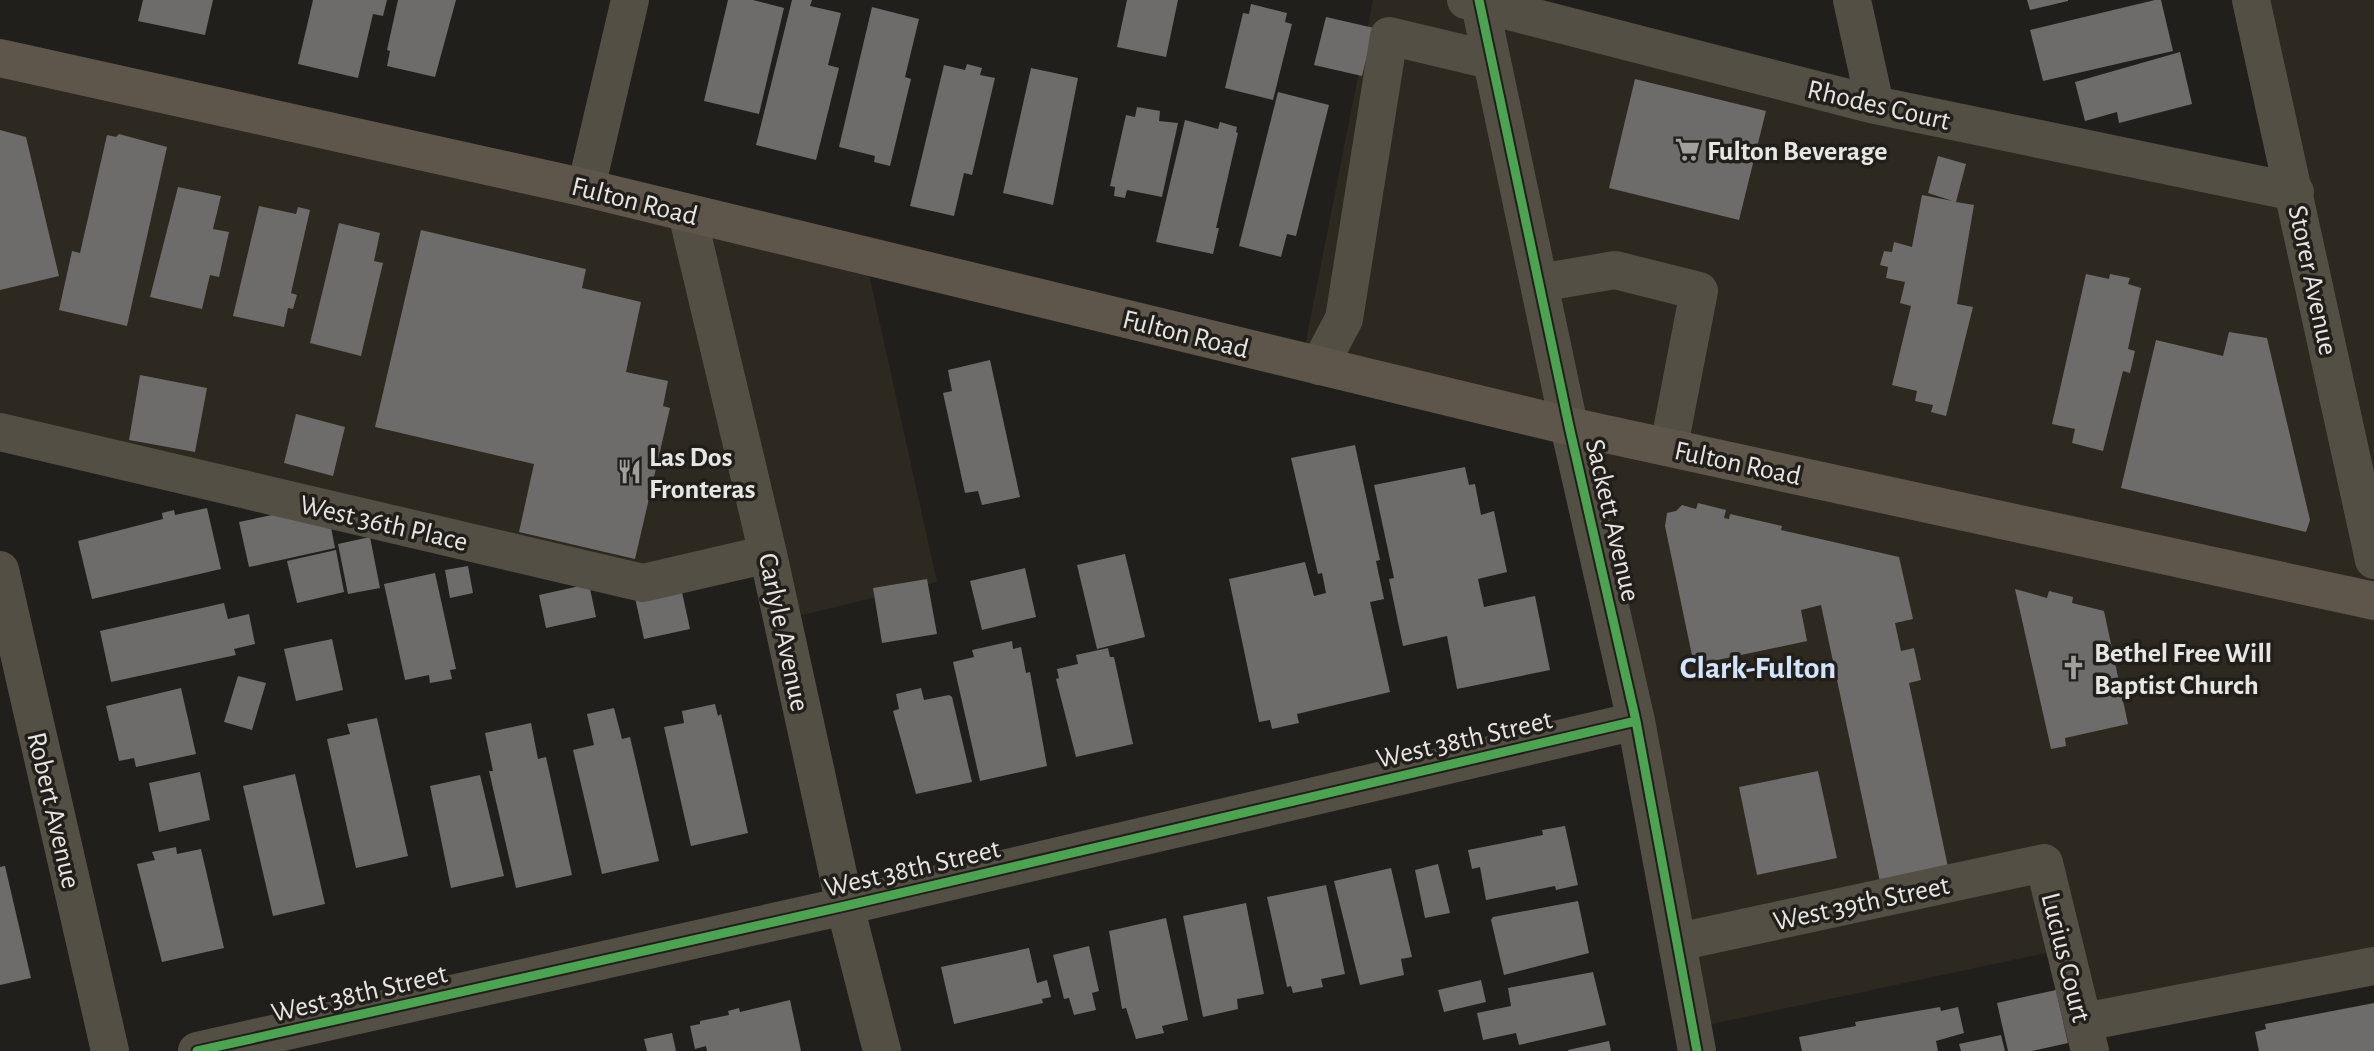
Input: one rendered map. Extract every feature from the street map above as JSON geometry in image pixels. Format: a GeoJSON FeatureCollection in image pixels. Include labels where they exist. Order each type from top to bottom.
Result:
{"type":"FeatureCollection","features":[{"type":"Feature","properties":{"kind":"main road","name":"Fulton Road"},"geometry":{"type":"LineString","coordinates":[[0,58],[586,188],[1569,426],[2374,601]]}},
{"type":"Feature","properties":{"kind":"street"},"geometry":{"type":"LineString","coordinates":[[586,188],[630,0]]}},
{"type":"Feature","properties":{"kind":"street"},"geometry":{"type":"LineString","coordinates":[[1852,0],[1875,105]]}},
{"type":"Feature","properties":{"kind":"street","name":"Storer Avenue"},"geometry":{"type":"LineString","coordinates":[[2251,0],[2374,560]]}},
{"type":"Feature","properties":{"kind":"street","name":"Rhodes Court"},"geometry":{"type":"LineString","coordinates":[[1474,1],[1875,105],[2295,192]]}},
{"type":"Feature","properties":{"kind":"street","name":"Sackett Avenue"},"geometry":{"type":"LineString","coordinates":[[1474,1],[1490,60],[1636,721],[1697,1051]]}},
{"type":"Feature","properties":{"kind":"street"},"geometry":{"type":"LineString","coordinates":[[1319,366],[1344,319],[1389,36],[1490,60]]}},
{"type":"Feature","properties":{"kind":"street","name":"Carlyle Avenue"},"geometry":{"type":"LineString","coordinates":[[687,212],[768,554],[845,906],[882,1051]]}},
{"type":"Feature","properties":{"kind":"street"},"geometry":{"type":"LineString","coordinates":[[1539,283],[1615,270],[1699,291],[1669,446]]}},
{"type":"Feature","properties":{"kind":"street","name":"West 36th Place"},"geometry":{"type":"LineString","coordinates":[[0,432],[643,583],[768,554]]}},
{"type":"Feature","properties":{"kind":"street","name":"Robert Avenue"},"geometry":{"type":"LineString","coordinates":[[0,570],[14,692],[110,1051]]}},
{"type":"Feature","properties":{"kind":"street","name":"West 38th Street"},"geometry":{"type":"LineString","coordinates":[[197,1051],[845,906],[1636,721]]}},
{"type":"Feature","properties":{"kind":"street","name":"West 39th Street"},"geometry":{"type":"LineString","coordinates":[[1678,942],[2044,863]]}},
{"type":"Feature","properties":{"kind":"street","name":"Lucius Court"},"geometry":{"type":"LineString","coordinates":[[2044,863],[2087,1036]]}},
{"type":"Feature","properties":{"kind":"street"},"geometry":{"type":"LineString","coordinates":[[2087,1036],[2374,966]]}},
{"type":"Feature","properties":{"kind":"shaded area"},"geometry":{"type":"Polygon","coordinates":[[[1373,0],[1466,0],[2294,192],[2251,0],[2374,0],[2374,966],[2084,1022],[2065,949],[1693,1028],[1569,426],[1302,361],[1373,0]]]}},
{"type":"Feature","properties":{"kind":"shaded area"},"geometry":{"type":"Polygon","coordinates":[[[0,58],[865,256],[937,582],[782,620],[768,554],[643,583],[0,432],[0,58]]]}},
{"type":"Feature","properties":{"kind":"building"},"geometry":{"type":"Polygon","coordinates":[[[143,0],[213,0],[205,35],[138,21],[143,0]]]}},
{"type":"Feature","properties":{"kind":"building"},"geometry":{"type":"Polygon","coordinates":[[[313,0],[387,0],[383,16],[373,14],[358,78],[298,64],[313,0]]]}},
{"type":"Feature","properties":{"kind":"building"},"geometry":{"type":"Polygon","coordinates":[[[398,0],[456,0],[435,77],[387,66],[390,51],[387,50],[398,0]]]}},
{"type":"Feature","properties":{"kind":"building"},"geometry":{"type":"Polygon","coordinates":[[[728,0],[753,0],[784,8],[759,114],[704,101],[728,0]]]}},
{"type":"Feature","properties":{"kind":"building"},"geometry":{"type":"Polygon","coordinates":[[[792,0],[812,0],[810,6],[841,13],[828,65],[839,68],[816,160],[756,145],[792,0]]]}},
{"type":"Feature","properties":{"kind":"building"},"geometry":{"type":"Polygon","coordinates":[[[1127,0],[1178,0],[1166,57],[1117,47],[1127,0]]]}},
{"type":"Feature","properties":{"kind":"building"},"geometry":{"type":"Polygon","coordinates":[[[2027,0],[2068,0],[2068,1],[2030,10],[2027,0]]]}},
{"type":"Feature","properties":{"kind":"building"},"geometry":{"type":"Polygon","coordinates":[[[2161,0],[2173,51],[2043,81],[2030,30],[2161,0]]]}},
{"type":"Feature","properties":{"kind":"building"},"geometry":{"type":"Polygon","coordinates":[[[1251,4],[1287,13],[1285,22],[1292,24],[1273,100],[1225,88],[1243,13],[1249,14],[1251,4]]]}},
{"type":"Feature","properties":{"kind":"building"},"geometry":{"type":"Polygon","coordinates":[[[872,7],[919,19],[905,77],[911,79],[890,166],[874,162],[875,156],[839,147],[872,7]]]}},
{"type":"Feature","properties":{"kind":"building"},"geometry":{"type":"Polygon","coordinates":[[[1326,17],[1374,28],[1362,76],[1314,65],[1326,17]]]}},
{"type":"Feature","properties":{"kind":"building"},"geometry":{"type":"Polygon","coordinates":[[[2180,52],[2192,104],[2119,123],[2117,112],[2085,121],[2075,82],[2180,52]]]}},
{"type":"Feature","properties":{"kind":"building"},"geometry":{"type":"Polygon","coordinates":[[[967,64],[982,68],[980,75],[995,78],[972,175],[964,173],[954,216],[910,206],[944,65],[965,70],[967,64]]]}},
{"type":"Feature","properties":{"kind":"building"},"geometry":{"type":"Polygon","coordinates":[[[1031,68],[1078,78],[1053,205],[1003,193],[1031,68]]]}},
{"type":"Feature","properties":{"kind":"building","name":"Fulton Beverage"},"geometry":{"type":"Polygon","coordinates":[[[1635,79],[1766,111],[1739,220],[1609,188],[1635,79]]]}},
{"type":"Feature","properties":{"kind":"building"},"geometry":{"type":"Polygon","coordinates":[[[1278,92],[1329,105],[1296,236],[1287,234],[1281,257],[1239,246],[1278,92]]]}},
{"type":"Feature","properties":{"kind":"building"},"geometry":{"type":"Polygon","coordinates":[[[1137,107],[1160,111],[1159,121],[1178,123],[1162,197],[1127,190],[1125,198],[1114,196],[1115,187],[1110,186],[1126,115],[1135,117],[1137,107]]]}},
{"type":"Feature","properties":{"kind":"building"},"geometry":{"type":"Polygon","coordinates":[[[1185,120],[1218,129],[1220,122],[1237,127],[1213,254],[1156,242],[1185,120]]]}},
{"type":"Feature","properties":{"kind":"building"},"geometry":{"type":"Polygon","coordinates":[[[0,130],[26,137],[59,276],[0,290],[0,130]]]}},
{"type":"Feature","properties":{"kind":"building"},"geometry":{"type":"Polygon","coordinates":[[[119,134],[167,147],[127,326],[59,310],[72,251],[80,253],[107,135],[116,137],[119,134]]]}},
{"type":"Feature","properties":{"kind":"building"},"geometry":{"type":"Polygon","coordinates":[[[1938,156],[1966,164],[1956,202],[1974,205],[1957,304],[1973,307],[1946,416],[1931,412],[1933,405],[1915,401],[1917,391],[1892,385],[1911,306],[1900,303],[1905,282],[1886,278],[1888,267],[1880,265],[1884,251],[1892,252],[1894,242],[1912,247],[1922,195],[1953,201],[1928,193],[1938,156]]]}},
{"type":"Feature","properties":{"kind":"building"},"geometry":{"type":"Polygon","coordinates":[[[178,187],[221,196],[213,229],[229,232],[219,277],[210,275],[202,309],[150,297],[178,187]]]}},
{"type":"Feature","properties":{"kind":"building"},"geometry":{"type":"Polygon","coordinates":[[[259,206],[296,214],[298,207],[310,210],[291,293],[297,295],[293,309],[288,308],[284,327],[233,316],[259,206]]]}},
{"type":"Feature","properties":{"kind":"building"},"geometry":{"type":"Polygon","coordinates":[[[339,223],[380,233],[374,261],[383,263],[361,356],[310,343],[339,223]]]}},
{"type":"Feature","properties":{"kind":"building"},"geometry":{"type":"Polygon","coordinates":[[[421,230],[586,269],[582,288],[641,302],[626,372],[668,381],[663,406],[670,408],[635,559],[519,532],[534,464],[375,427],[421,230]]]}},
{"type":"Feature","properties":{"kind":"building"},"geometry":{"type":"Polygon","coordinates":[[[2086,274],[2109,279],[2110,274],[2130,278],[2128,284],[2141,288],[2128,349],[2135,351],[2130,373],[2123,371],[2103,451],[2072,443],[2075,429],[2052,424],[2086,274]]]}},
{"type":"Feature","properties":{"kind":"building"},"geometry":{"type":"Polygon","coordinates":[[[2229,332],[2267,338],[2310,520],[2306,532],[2121,488],[2156,340],[2223,356],[2229,332]]]}},
{"type":"Feature","properties":{"kind":"building"},"geometry":{"type":"Polygon","coordinates":[[[990,360],[1020,497],[982,505],[978,491],[965,493],[943,393],[952,391],[948,370],[990,360]]]}},
{"type":"Feature","properties":{"kind":"building"},"geometry":{"type":"Polygon","coordinates":[[[140,375],[207,388],[195,452],[129,440],[140,375]]]}},
{"type":"Feature","properties":{"kind":"building"},"geometry":{"type":"Polygon","coordinates":[[[296,414],[345,427],[333,476],[284,463],[296,414]]]}},
{"type":"Feature","properties":{"kind":"building"},"geometry":{"type":"Polygon","coordinates":[[[1355,445],[1380,560],[1376,561],[1384,599],[1370,602],[1390,692],[1297,714],[1299,723],[1272,729],[1270,720],[1259,722],[1229,579],[1305,562],[1314,596],[1326,593],[1322,573],[1318,574],[1291,458],[1355,445]]]}},
{"type":"Feature","properties":{"kind":"building"},"geometry":{"type":"Polygon","coordinates":[[[1465,467],[1469,485],[1475,484],[1481,515],[1494,511],[1507,572],[1478,579],[1484,607],[1535,596],[1550,670],[1457,689],[1447,636],[1403,646],[1389,579],[1394,578],[1374,485],[1465,467]]]}},
{"type":"Feature","properties":{"kind":"building"},"geometry":{"type":"Polygon","coordinates":[[[1698,503],[1726,510],[1724,518],[1729,519],[1730,514],[1782,526],[1781,530],[1899,557],[1913,619],[1895,623],[1901,651],[1914,648],[1921,680],[1909,683],[1948,867],[1880,882],[1821,605],[1801,610],[1807,641],[1694,665],[1665,526],[1667,513],[1676,511],[1682,505],[1696,509],[1698,503]]]}},
{"type":"Feature","properties":{"kind":"building"},"geometry":{"type":"Polygon","coordinates":[[[207,508],[221,569],[92,599],[78,541],[163,519],[162,513],[174,510],[175,515],[207,508]]]}},
{"type":"Feature","properties":{"kind":"building"},"geometry":{"type":"Polygon","coordinates":[[[291,511],[330,522],[335,548],[249,567],[239,522],[291,511]]]}},
{"type":"Feature","properties":{"kind":"building"},"geometry":{"type":"Polygon","coordinates":[[[370,537],[380,588],[348,594],[338,544],[370,537]]]}},
{"type":"Feature","properties":{"kind":"building"},"geometry":{"type":"Polygon","coordinates":[[[336,550],[344,592],[297,603],[287,561],[336,550]]]}},
{"type":"Feature","properties":{"kind":"building"},"geometry":{"type":"Polygon","coordinates":[[[1125,554],[1145,637],[1097,649],[1077,565],[1125,554]]]}},
{"type":"Feature","properties":{"kind":"building"},"geometry":{"type":"Polygon","coordinates":[[[468,566],[473,593],[450,598],[445,570],[468,566]]]}},
{"type":"Feature","properties":{"kind":"building"},"geometry":{"type":"Polygon","coordinates":[[[1025,568],[1036,617],[982,630],[970,581],[1025,568]]]}},
{"type":"Feature","properties":{"kind":"building"},"geometry":{"type":"Polygon","coordinates":[[[435,573],[456,669],[450,670],[452,679],[430,683],[429,675],[405,680],[384,584],[435,573]]]}},
{"type":"Feature","properties":{"kind":"building"},"geometry":{"type":"Polygon","coordinates":[[[927,579],[937,634],[882,643],[873,588],[927,579]]]}},
{"type":"Feature","properties":{"kind":"building"},"geometry":{"type":"Polygon","coordinates":[[[680,583],[690,629],[644,639],[634,593],[680,583]]]}},
{"type":"Feature","properties":{"kind":"building"},"geometry":{"type":"Polygon","coordinates":[[[589,584],[596,617],[546,628],[539,595],[589,584]]]}},
{"type":"Feature","properties":{"kind":"building","name":"Bethel Free Will Baptist Church"},"geometry":{"type":"Polygon","coordinates":[[[2015,589],[2047,598],[2049,591],[2073,597],[2072,603],[2104,611],[2128,724],[2065,738],[2066,746],[2051,749],[2015,589]]]}},
{"type":"Feature","properties":{"kind":"building"},"geometry":{"type":"Polygon","coordinates":[[[224,603],[228,619],[249,614],[255,644],[234,649],[236,655],[111,682],[100,631],[224,603]]]}},
{"type":"Feature","properties":{"kind":"building"},"geometry":{"type":"Polygon","coordinates":[[[332,639],[343,690],[296,701],[284,649],[332,639]]]}},
{"type":"Feature","properties":{"kind":"building"},"geometry":{"type":"Polygon","coordinates":[[[1012,641],[1013,649],[1021,647],[1026,673],[1030,672],[1047,766],[980,781],[953,662],[974,657],[972,650],[1012,641]]]}},
{"type":"Feature","properties":{"kind":"building"},"geometry":{"type":"Polygon","coordinates":[[[1108,648],[1110,657],[1114,657],[1133,744],[1076,757],[1056,679],[1059,678],[1057,669],[1078,664],[1076,655],[1108,648]]]}},
{"type":"Feature","properties":{"kind":"building"},"geometry":{"type":"Polygon","coordinates":[[[238,676],[266,683],[252,730],[224,722],[238,676]]]}},
{"type":"Feature","properties":{"kind":"building"},"geometry":{"type":"Polygon","coordinates":[[[181,688],[196,754],[136,767],[134,758],[119,761],[106,706],[181,688]]]}},
{"type":"Feature","properties":{"kind":"building"},"geometry":{"type":"Polygon","coordinates":[[[921,688],[924,700],[949,695],[952,697],[972,782],[916,794],[893,711],[899,709],[896,694],[921,688]]]}},
{"type":"Feature","properties":{"kind":"building"},"geometry":{"type":"Polygon","coordinates":[[[715,704],[718,716],[721,714],[748,833],[691,846],[664,727],[684,723],[682,711],[715,704]]]}},
{"type":"Feature","properties":{"kind":"building"},"geometry":{"type":"Polygon","coordinates":[[[614,708],[622,739],[630,737],[659,861],[602,874],[573,750],[594,745],[587,714],[614,708]]]}},
{"type":"Feature","properties":{"kind":"building"},"geometry":{"type":"Polygon","coordinates":[[[377,718],[408,856],[356,868],[327,739],[350,734],[347,724],[377,718]]]}},
{"type":"Feature","properties":{"kind":"building"},"geometry":{"type":"Polygon","coordinates":[[[531,723],[538,759],[546,757],[572,875],[516,888],[489,771],[493,771],[485,733],[531,723]]]}},
{"type":"Feature","properties":{"kind":"building"},"geometry":{"type":"Polygon","coordinates":[[[1818,771],[1837,858],[1757,875],[1739,787],[1818,771]]]}},
{"type":"Feature","properties":{"kind":"building"},"geometry":{"type":"Polygon","coordinates":[[[200,772],[210,820],[159,832],[149,783],[200,772]]]}},
{"type":"Feature","properties":{"kind":"building"},"geometry":{"type":"Polygon","coordinates":[[[295,774],[325,904],[273,916],[243,786],[295,774]]]}},
{"type":"Feature","properties":{"kind":"building"},"geometry":{"type":"Polygon","coordinates":[[[480,775],[504,876],[451,888],[430,786],[480,775]]]}},
{"type":"Feature","properties":{"kind":"building"},"geometry":{"type":"Polygon","coordinates":[[[1565,826],[1578,885],[1556,890],[1555,886],[1486,900],[1480,867],[1472,869],[1468,850],[1543,835],[1542,830],[1565,826]]]}},
{"type":"Feature","properties":{"kind":"building"},"geometry":{"type":"Polygon","coordinates":[[[176,847],[177,854],[201,849],[224,948],[162,962],[137,864],[155,860],[152,852],[176,847]]]}},
{"type":"Feature","properties":{"kind":"building"},"geometry":{"type":"Polygon","coordinates":[[[1438,864],[1450,913],[1425,918],[1415,870],[1438,864]]]}},
{"type":"Feature","properties":{"kind":"building"},"geometry":{"type":"Polygon","coordinates":[[[5,866],[31,978],[0,985],[0,867],[5,866]]]}},
{"type":"Feature","properties":{"kind":"building"},"geometry":{"type":"Polygon","coordinates":[[[1391,868],[1412,957],[1401,959],[1404,975],[1360,985],[1334,881],[1391,868]]]}},
{"type":"Feature","properties":{"kind":"building"},"geometry":{"type":"Polygon","coordinates":[[[1326,885],[1345,974],[1321,979],[1323,987],[1293,993],[1291,986],[1287,987],[1267,897],[1326,885]]]}},
{"type":"Feature","properties":{"kind":"building"},"geometry":{"type":"Polygon","coordinates":[[[1578,901],[1589,953],[1504,975],[1491,920],[1493,917],[1578,901]]]}},
{"type":"Feature","properties":{"kind":"building"},"geometry":{"type":"Polygon","coordinates":[[[1246,903],[1264,994],[1237,999],[1238,1009],[1203,1017],[1183,916],[1246,903]]]}},
{"type":"Feature","properties":{"kind":"building"},"geometry":{"type":"Polygon","coordinates":[[[1166,918],[1188,1020],[1162,1026],[1164,1033],[1136,1039],[1126,1008],[1122,1009],[1109,931],[1166,918]]]}},
{"type":"Feature","properties":{"kind":"building"},"geometry":{"type":"Polygon","coordinates":[[[1089,946],[1099,991],[1092,993],[1096,1010],[1074,1015],[1069,998],[1064,999],[1053,955],[1089,946]]]}},
{"type":"Feature","properties":{"kind":"building"},"geometry":{"type":"Polygon","coordinates":[[[1029,948],[1037,983],[1047,980],[1051,997],[1042,999],[1043,1003],[954,1024],[941,967],[1029,948]]]}},
{"type":"Feature","properties":{"kind":"building"},"geometry":{"type":"Polygon","coordinates":[[[1593,972],[1606,1025],[1519,1045],[1516,1033],[1483,1040],[1477,1013],[1511,1006],[1508,988],[1593,972]]]}},
{"type":"Feature","properties":{"kind":"building"},"geometry":{"type":"Polygon","coordinates":[[[1481,980],[1486,1002],[1444,1012],[1438,990],[1481,980]]]}},
{"type":"Feature","properties":{"kind":"building"},"geometry":{"type":"Polygon","coordinates":[[[2056,990],[2068,1043],[2032,1051],[2008,1051],[1997,1003],[2056,990]]]}},
{"type":"Feature","properties":{"kind":"building"},"geometry":{"type":"Polygon","coordinates":[[[790,1000],[801,1051],[707,1051],[706,1046],[695,1049],[690,1026],[729,1015],[728,1011],[739,1008],[740,1012],[790,1000]]]}},
{"type":"Feature","properties":{"kind":"building"},"geometry":{"type":"Polygon","coordinates":[[[2374,1003],[2374,1051],[2259,1051],[2255,1032],[2266,1029],[2265,1024],[2374,1003]]]}},
{"type":"Feature","properties":{"kind":"building"},"geometry":{"type":"Polygon","coordinates":[[[1940,1007],[1941,1011],[1958,1007],[1964,1033],[1936,1041],[1938,1051],[1802,1051],[1799,1037],[1856,1026],[1855,1022],[1940,1007]]]}},
{"type":"Feature","properties":{"kind":"building"},"geometry":{"type":"Polygon","coordinates":[[[672,1033],[676,1051],[647,1051],[644,1039],[672,1033]]]}},
{"type":"Feature","properties":{"kind":"building"},"geometry":{"type":"Polygon","coordinates":[[[2001,1035],[2005,1051],[1961,1051],[1959,1044],[2001,1035]]]}},
{"type":"Feature","properties":{"kind":"building"},"geometry":{"type":"Polygon","coordinates":[[[1609,1041],[1611,1051],[1568,1051],[1568,1050],[1609,1041]]]}},
{"type":"Feature","properties":{"kind":"cycle path"},"geometry":{"type":"LineString","coordinates":[[1479,0],[1569,426],[1636,721],[1697,1051]]}},
{"type":"Feature","properties":{"kind":"cycle path"},"geometry":{"type":"LineString","coordinates":[[197,1051],[845,906],[1636,721]]}},
{"type":"Feature","properties":{"kind":"place","name":"Fulton Beverage"},"geometry":{"type":"Point","coordinates":[1687,150]}},
{"type":"Feature","properties":{"kind":"place","name":"Las Dos Fronteras"},"geometry":{"type":"Point","coordinates":[629,472]}},
{"type":"Feature","properties":{"kind":"place","name":"Bethel Free Will Baptist Church"},"geometry":{"type":"Point","coordinates":[2074,668]}},
{"type":"Feature","properties":{"kind":"district","name":"Clark-Fulton"},"geometry":{"type":"Point","coordinates":[1758,667]}}]}
